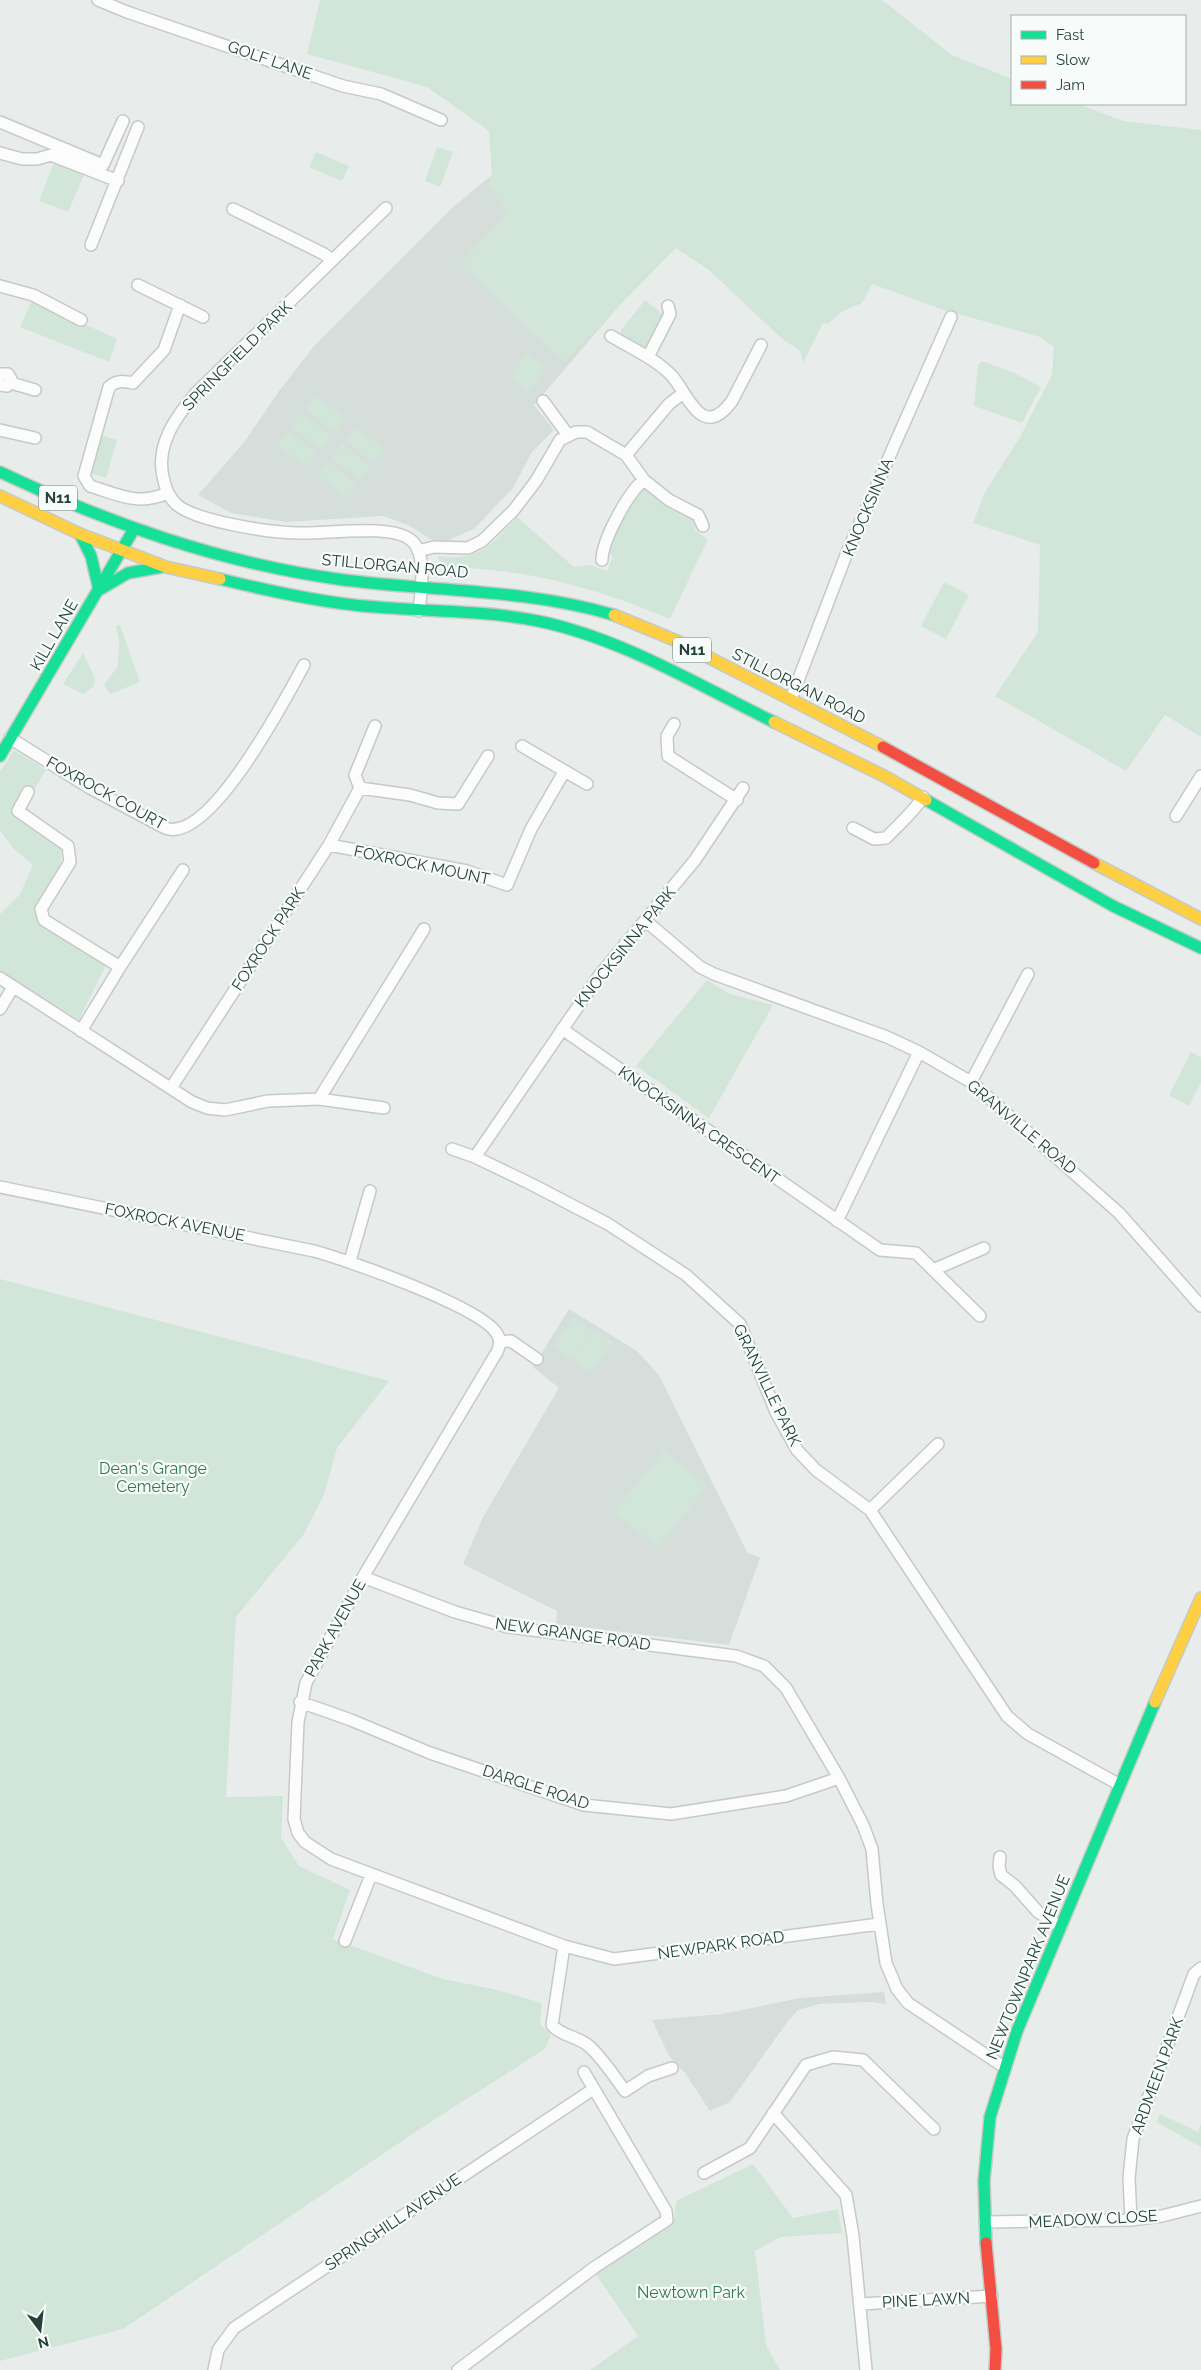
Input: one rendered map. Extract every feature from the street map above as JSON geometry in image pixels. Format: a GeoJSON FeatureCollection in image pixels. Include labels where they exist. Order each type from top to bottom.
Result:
{"type":"FeatureCollection","features":[{"type":"Feature","properties":{"kind":"main road","name":"STILLORGAN ROAD"},"geometry":{"type":"LineString","coordinates":[[0,472],[134,529],[222,558],[342,579],[540,596],[616,616],[665,637],[791,699],[1056,844],[1201,919]]}},
{"type":"Feature","properties":{"kind":"main road","name":"N11"},"geometry":{"type":"LineString","coordinates":[[0,496],[80,534],[166,567],[272,593],[354,605],[479,614],[538,621],[582,634],[636,654],[923,797],[1113,906],[1201,948]]}},
{"type":"Feature","properties":{"kind":"main road","name":"KILL LANE"},"geometry":{"type":"LineString","coordinates":[[1,754],[134,529]]}},
{"type":"Feature","properties":{"kind":"main road"},"geometry":{"type":"LineString","coordinates":[[80,534],[91,556],[99,590],[128,573],[166,567]]}},
{"type":"Feature","properties":{"kind":"main road","name":"NEWTOWNPARK AVENUE"},"geometry":{"type":"LineString","coordinates":[[995,2370],[992,2296],[985,2222],[984,2158],[990,2117],[1004,2067],[1120,1785],[1201,1598]]}},
{"type":"Feature","properties":{"kind":"street","name":"GOLF LANE"},"geometry":{"type":"LineString","coordinates":[[98,0],[127,12],[343,86],[380,94],[441,120]]}},
{"type":"Feature","properties":{"kind":"street"},"geometry":{"type":"LineString","coordinates":[[0,122],[103,165],[123,121]]}},
{"type":"Feature","properties":{"kind":"street"},"geometry":{"type":"LineString","coordinates":[[91,245],[138,127]]}},
{"type":"Feature","properties":{"kind":"street"},"geometry":{"type":"LineString","coordinates":[[0,153],[22,159],[52,155],[118,181]]}},
{"type":"Feature","properties":{"kind":"street","name":"SPRINGFIELD PARK"},"geometry":{"type":"LineString","coordinates":[[386,208],[181,411],[161,454],[162,474],[168,493],[176,504],[187,512],[274,532],[394,533],[404,535],[414,542],[418,550]]}},
{"type":"Feature","properties":{"kind":"street"},"geometry":{"type":"LineString","coordinates":[[233,209],[324,254],[332,260]]}},
{"type":"Feature","properties":{"kind":"street"},"geometry":{"type":"LineString","coordinates":[[138,285],[203,317]]}},
{"type":"Feature","properties":{"kind":"street"},"geometry":{"type":"LineString","coordinates":[[0,286],[33,295],[82,320]]}},
{"type":"Feature","properties":{"kind":"street"},"geometry":{"type":"LineString","coordinates":[[168,493],[154,499],[138,501],[90,486],[84,476],[108,387],[113,383],[122,381],[133,383],[160,357],[180,305]]}},
{"type":"Feature","properties":{"kind":"street"},"geometry":{"type":"LineString","coordinates":[[648,357],[670,314],[668,306]]}},
{"type":"Feature","properties":{"kind":"street","name":"KNOCKSINNA"},"geometry":{"type":"LineString","coordinates":[[791,699],[848,550],[951,317]]}},
{"type":"Feature","properties":{"kind":"street"},"geometry":{"type":"LineString","coordinates":[[611,336],[648,357],[673,377],[682,394],[698,413],[714,416],[720,414],[732,401],[761,345]]}},
{"type":"Feature","properties":{"kind":"street"},"geometry":{"type":"LineString","coordinates":[[0,374],[8,374],[12,379],[5,384]]}},
{"type":"Feature","properties":{"kind":"street"},"geometry":{"type":"LineString","coordinates":[[5,384],[35,390]]}},
{"type":"Feature","properties":{"kind":"street"},"geometry":{"type":"LineString","coordinates":[[626,455],[670,404],[682,394]]}},
{"type":"Feature","properties":{"kind":"street"},"geometry":{"type":"LineString","coordinates":[[543,401],[568,435]]}},
{"type":"Feature","properties":{"kind":"street"},"geometry":{"type":"LineString","coordinates":[[0,430],[35,438]]}},
{"type":"Feature","properties":{"kind":"street"},"geometry":{"type":"LineString","coordinates":[[419,611],[421,586],[418,550],[434,547],[458,549],[482,541],[513,511],[536,482],[553,449],[568,435],[587,432],[626,455],[644,480],[669,500],[698,515],[704,526]]}},
{"type":"Feature","properties":{"kind":"street"},"geometry":{"type":"LineString","coordinates":[[602,560],[603,547],[620,511],[629,495],[644,480]]}},
{"type":"Feature","properties":{"kind":"street","name":"FOXROCK COURT"},"geometry":{"type":"LineString","coordinates":[[10,738],[90,788],[164,828],[177,829],[189,824],[213,804],[242,770],[265,736],[304,665]]}},
{"type":"Feature","properties":{"kind":"street"},"geometry":{"type":"LineString","coordinates":[[674,724],[667,736],[668,756],[736,800]]}},
{"type":"Feature","properties":{"kind":"street"},"geometry":{"type":"LineString","coordinates":[[375,726],[355,775],[360,788],[410,796],[438,803],[458,804],[488,756]]}},
{"type":"Feature","properties":{"kind":"street"},"geometry":{"type":"LineString","coordinates":[[522,746],[587,784]]}},
{"type":"Feature","properties":{"kind":"street","name":"FOXROCK MOUNT"},"geometry":{"type":"LineString","coordinates":[[329,845],[467,871],[507,885],[531,829],[564,772]]}},
{"type":"Feature","properties":{"kind":"street"},"geometry":{"type":"LineString","coordinates":[[1176,816],[1201,776]]}},
{"type":"Feature","properties":{"kind":"street","name":"FOXROCK PARK"},"geometry":{"type":"LineString","coordinates":[[171,1088],[329,845],[360,788]]}},
{"type":"Feature","properties":{"kind":"street","name":"KNOCKSINNA PARK"},"geometry":{"type":"LineString","coordinates":[[475,1157],[599,976],[695,860],[743,788]]}},
{"type":"Feature","properties":{"kind":"street"},"geometry":{"type":"LineString","coordinates":[[28,792],[18,811],[68,846],[70,854],[70,862],[41,909],[44,920],[120,966]]}},
{"type":"Feature","properties":{"kind":"street"},"geometry":{"type":"LineString","coordinates":[[853,828],[874,839],[886,838],[894,828],[912,814],[923,797]]}},
{"type":"Feature","properties":{"kind":"street"},"geometry":{"type":"LineString","coordinates":[[81,1032],[120,966],[183,870]]}},
{"type":"Feature","properties":{"kind":"street","name":"GRANVILLE ROAD"},"geometry":{"type":"LineString","coordinates":[[646,921],[700,967],[714,974],[887,1037],[919,1052],[971,1082],[1119,1213],[1201,1306]]}},
{"type":"Feature","properties":{"kind":"street"},"geometry":{"type":"LineString","coordinates":[[319,1099],[424,929]]}},
{"type":"Feature","properties":{"kind":"street"},"geometry":{"type":"LineString","coordinates":[[971,1082],[1028,974]]}},
{"type":"Feature","properties":{"kind":"street"},"geometry":{"type":"LineString","coordinates":[[0,978],[192,1102],[207,1108],[225,1110],[268,1101],[319,1099],[384,1108]]}},
{"type":"Feature","properties":{"kind":"street"},"geometry":{"type":"LineString","coordinates":[[0,1009],[13,987]]}},
{"type":"Feature","properties":{"kind":"street","name":"KNOCKSINNA CRESCENT"},"geometry":{"type":"LineString","coordinates":[[562,1029],[880,1250],[916,1254],[933,1270]]}},
{"type":"Feature","properties":{"kind":"street"},"geometry":{"type":"LineString","coordinates":[[837,1221],[919,1052]]}},
{"type":"Feature","properties":{"kind":"street","name":"GRANVILLE PARK"},"geometry":{"type":"LineString","coordinates":[[452,1149],[475,1157],[608,1224],[686,1275],[740,1324],[776,1412],[797,1450],[816,1470],[870,1510],[1007,1716],[1028,1734],[1120,1785]]}},
{"type":"Feature","properties":{"kind":"street","name":"FOXROCK AVENUE"},"geometry":{"type":"LineString","coordinates":[[0,1187],[296,1247],[350,1261],[438,1296],[486,1323],[496,1332],[500,1342]]}},
{"type":"Feature","properties":{"kind":"street"},"geometry":{"type":"LineString","coordinates":[[350,1261],[370,1191]]}},
{"type":"Feature","properties":{"kind":"street"},"geometry":{"type":"LineString","coordinates":[[980,1316],[933,1270],[984,1248]]}},
{"type":"Feature","properties":{"kind":"street"},"geometry":{"type":"LineString","coordinates":[[500,1342],[512,1341],[537,1359]]}},
{"type":"Feature","properties":{"kind":"street","name":"PARK AVENUE"},"geometry":{"type":"LineString","coordinates":[[305,1842],[298,1833],[294,1819],[300,1702],[306,1683],[323,1647],[497,1352],[500,1342]]}},
{"type":"Feature","properties":{"kind":"street"},"geometry":{"type":"LineString","coordinates":[[870,1510],[938,1444]]}},
{"type":"Feature","properties":{"kind":"street","name":"NEW GRANGE ROAD"},"geometry":{"type":"LineString","coordinates":[[363,1577],[489,1623],[736,1656],[764,1666],[786,1688],[839,1778],[863,1825],[872,1848],[879,1924],[891,1977],[908,2003],[1004,2067]]}},
{"type":"Feature","properties":{"kind":"street","name":"DARGLE ROAD"},"geometry":{"type":"LineString","coordinates":[[300,1702],[351,1720],[430,1753],[584,1805],[671,1814],[786,1796],[839,1778]]}},
{"type":"Feature","properties":{"kind":"street","name":"NEWPARK ROAD"},"geometry":{"type":"LineString","coordinates":[[305,1842],[331,1859],[372,1875],[564,1946],[614,1959],[879,1924]]}},
{"type":"Feature","properties":{"kind":"street"},"geometry":{"type":"LineString","coordinates":[[1000,1857],[1001,1875],[1015,1886],[1038,1912],[1061,1927]]}},
{"type":"Feature","properties":{"kind":"street"},"geometry":{"type":"LineString","coordinates":[[345,1942],[372,1875]]}},
{"type":"Feature","properties":{"kind":"street"},"geometry":{"type":"LineString","coordinates":[[564,1946],[552,2025],[558,2031],[581,2040],[590,2047],[625,2091],[648,2076],[672,2068]]}},
{"type":"Feature","properties":{"kind":"street","name":"ARDMEEN PARK"},"geometry":{"type":"LineString","coordinates":[[1132,2220],[1129,2178],[1133,2139],[1194,1974],[1201,1968]]}},
{"type":"Feature","properties":{"kind":"street"},"geometry":{"type":"LineString","coordinates":[[704,2173],[750,2148],[806,2065],[834,2057],[862,2060],[934,2129]]}},
{"type":"Feature","properties":{"kind":"street"},"geometry":{"type":"LineString","coordinates":[[458,2370],[588,2272],[667,2220],[666,2211],[592,2090],[584,2072]]}},
{"type":"Feature","properties":{"kind":"street","name":"SPRINGHILL AVENUE"},"geometry":{"type":"LineString","coordinates":[[214,2370],[218,2350],[234,2328],[592,2090]]}},
{"type":"Feature","properties":{"kind":"street","name":"PINE LAWN"},"geometry":{"type":"LineString","coordinates":[[773,2113],[846,2195],[861,2304],[866,2370]]}},
{"type":"Feature","properties":{"kind":"street","name":"MEADOW CLOSE"},"geometry":{"type":"LineString","coordinates":[[985,2222],[1132,2220],[1162,2216],[1201,2206]]}},
{"type":"Feature","properties":{"kind":"street","name":"PINE LAWN"},"geometry":{"type":"LineString","coordinates":[[861,2304],[992,2296]]}},
{"type":"Feature","properties":{"kind":"shaded area"},"geometry":{"type":"Polygon","coordinates":[[[492,175],[624,300],[534,405],[554,430],[532,452],[513,488],[474,529],[439,544],[408,525],[383,516],[286,522],[231,513],[198,495],[245,441],[279,391],[314,346],[451,209],[492,175]]]}},
{"type":"Feature","properties":{"kind":"shaded area"},"geometry":{"type":"Polygon","coordinates":[[[569,1309],[637,1351],[659,1375],[747,1552],[760,1558],[729,1645],[556,1624],[557,1611],[463,1564],[483,1517],[559,1388],[533,1367],[569,1309]]]}},
{"type":"Feature","properties":{"kind":"shaded area"},"geometry":{"type":"Polygon","coordinates":[[[884,1992],[886,2004],[871,2002],[819,2004],[798,2010],[788,2021],[730,2102],[710,2111],[685,2073],[669,2056],[652,2020],[722,2014],[800,1998],[884,1992]]]}},
{"type":"Feature","properties":{"kind":"green space"},"geometry":{"type":"Polygon","coordinates":[[[320,0],[882,0],[952,55],[1011,79],[1011,105],[1081,105],[1123,121],[1201,130],[1201,737],[1165,715],[1126,771],[995,696],[1038,632],[1040,545],[973,523],[985,492],[1020,437],[1052,375],[1054,347],[1040,337],[944,310],[872,284],[862,303],[841,312],[828,324],[823,323],[803,363],[800,351],[781,338],[709,270],[676,248],[564,362],[460,264],[509,212],[488,185],[492,175],[489,131],[427,87],[307,54],[320,0]]]}},
{"type":"Feature","properties":{"kind":"green space"},"geometry":{"type":"Polygon","coordinates":[[[437,147],[453,152],[440,187],[425,181],[437,147]]]}},
{"type":"Feature","properties":{"kind":"green space"},"geometry":{"type":"Polygon","coordinates":[[[316,152],[349,166],[342,181],[309,167],[316,152]]]}},
{"type":"Feature","properties":{"kind":"green space"},"geometry":{"type":"Polygon","coordinates":[[[54,162],[84,175],[68,212],[39,201],[54,162]]]}},
{"type":"Feature","properties":{"kind":"green space"},"geometry":{"type":"Polygon","coordinates":[[[32,300],[117,339],[109,362],[20,327],[32,300]]]}},
{"type":"Feature","properties":{"kind":"green space"},"geometry":{"type":"Polygon","coordinates":[[[645,300],[664,315],[648,349],[640,350],[621,337],[621,330],[645,300]]]}},
{"type":"Feature","properties":{"kind":"green space"},"geometry":{"type":"Polygon","coordinates":[[[527,353],[546,367],[529,391],[510,378],[527,353]]]}},
{"type":"Feature","properties":{"kind":"green space"},"geometry":{"type":"Polygon","coordinates":[[[982,361],[1014,373],[1041,387],[1022,423],[974,406],[978,365],[982,361]]]}},
{"type":"Feature","properties":{"kind":"green space"},"geometry":{"type":"Polygon","coordinates":[[[316,396],[345,418],[334,432],[306,409],[316,396]]]}},
{"type":"Feature","properties":{"kind":"green space"},"geometry":{"type":"Polygon","coordinates":[[[302,413],[330,435],[320,449],[291,427],[302,413]]]}},
{"type":"Feature","properties":{"kind":"green space"},"geometry":{"type":"Polygon","coordinates":[[[356,428],[385,450],[374,463],[346,441],[356,428]]]}},
{"type":"Feature","properties":{"kind":"green space"},"geometry":{"type":"Polygon","coordinates":[[[289,431],[317,453],[306,467],[278,445],[289,431]]]}},
{"type":"Feature","properties":{"kind":"green space"},"geometry":{"type":"Polygon","coordinates":[[[100,435],[117,440],[106,478],[90,473],[100,435]]]}},
{"type":"Feature","properties":{"kind":"green space"},"geometry":{"type":"Polygon","coordinates":[[[342,444],[370,466],[360,480],[331,458],[342,444]]]}},
{"type":"Feature","properties":{"kind":"green space"},"geometry":{"type":"Polygon","coordinates":[[[329,462],[357,485],[347,498],[318,476],[329,462]]]}},
{"type":"Feature","properties":{"kind":"green space"},"geometry":{"type":"Polygon","coordinates":[[[643,488],[698,520],[694,530],[708,539],[670,619],[614,598],[558,581],[501,571],[440,567],[438,556],[452,557],[474,554],[492,543],[517,517],[574,567],[590,565],[607,571],[613,556],[606,552],[626,507],[643,488]]]}},
{"type":"Feature","properties":{"kind":"green space"},"geometry":{"type":"Polygon","coordinates":[[[944,582],[969,595],[946,639],[921,626],[944,582]]]}},
{"type":"Feature","properties":{"kind":"green space"},"geometry":{"type":"Polygon","coordinates":[[[120,625],[140,682],[110,694],[104,685],[118,666],[119,642],[116,626],[120,625]]]}},
{"type":"Feature","properties":{"kind":"green space"},"geometry":{"type":"Polygon","coordinates":[[[83,653],[95,678],[94,686],[83,694],[63,684],[83,653]]]}},
{"type":"Feature","properties":{"kind":"green space"},"geometry":{"type":"Polygon","coordinates":[[[14,750],[46,770],[17,818],[61,848],[62,856],[58,871],[37,905],[40,924],[106,965],[79,1020],[0,971],[0,914],[20,894],[33,865],[13,848],[0,830],[0,772],[14,750]]]}},
{"type":"Feature","properties":{"kind":"green space"},"geometry":{"type":"Polygon","coordinates":[[[707,980],[730,994],[773,1005],[709,1118],[636,1066],[707,980]]]}},
{"type":"Feature","properties":{"kind":"green space"},"geometry":{"type":"Polygon","coordinates":[[[1191,1052],[1201,1057],[1201,1083],[1189,1106],[1169,1095],[1191,1052]]]}},
{"type":"Feature","properties":{"kind":"green space","name":"Dean's Grange Cemetery"},"geometry":{"type":"Polygon","coordinates":[[[0,1279],[389,1381],[337,1448],[324,1495],[304,1534],[236,1617],[226,1797],[283,1796],[281,1838],[299,1866],[350,1890],[333,1939],[443,1979],[493,1989],[542,2003],[540,2024],[551,2035],[545,2049],[426,2125],[123,2329],[0,2361],[0,1279]]]}},
{"type":"Feature","properties":{"kind":"green space"},"geometry":{"type":"Polygon","coordinates":[[[574,1317],[593,1330],[573,1360],[554,1347],[574,1317]]]}},
{"type":"Feature","properties":{"kind":"green space"},"geometry":{"type":"Polygon","coordinates":[[[594,1330],[612,1342],[592,1372],[574,1360],[594,1330]]]}},
{"type":"Feature","properties":{"kind":"green space"},"geometry":{"type":"Polygon","coordinates":[[[664,1451],[707,1486],[657,1547],[614,1512],[664,1451]]]}},
{"type":"Feature","properties":{"kind":"green space"},"geometry":{"type":"Polygon","coordinates":[[[1160,2114],[1198,2132],[1201,2124],[1201,2147],[1156,2122],[1160,2114]]]}},
{"type":"Feature","properties":{"kind":"green space","name":"Newtown Park"},"geometry":{"type":"Polygon","coordinates":[[[753,2164],[793,2218],[838,2209],[842,2233],[781,2237],[755,2251],[766,2345],[780,2370],[590,2370],[638,2336],[595,2273],[674,2222],[676,2201],[753,2164]]]}},
{"type":"Feature","properties":{"kind":"traffic: fast"},"geometry":{"type":"LineString","coordinates":[[0,472],[81,508],[123,524],[207,551],[249,562],[337,579],[511,595],[580,606],[614,615]]}},
{"type":"Feature","properties":{"kind":"traffic: fast"},"geometry":{"type":"LineString","coordinates":[[0,756],[134,529]]}},
{"type":"Feature","properties":{"kind":"traffic: fast"},"geometry":{"type":"LineString","coordinates":[[80,534],[91,556],[99,590],[128,573],[162,567]]}},
{"type":"Feature","properties":{"kind":"traffic: fast"},"geometry":{"type":"LineString","coordinates":[[220,579],[337,603],[493,614],[538,621],[569,629],[599,639],[659,664],[774,722]]}},
{"type":"Feature","properties":{"kind":"traffic: fast"},"geometry":{"type":"LineString","coordinates":[[926,800],[1113,906],[1201,948]]}},
{"type":"Feature","properties":{"kind":"traffic: fast"},"geometry":{"type":"LineString","coordinates":[[986,2243],[984,2181],[990,2117],[1017,2031],[1155,1702]]}},
{"type":"Feature","properties":{"kind":"traffic: slow"},"geometry":{"type":"LineString","coordinates":[[0,496],[80,534],[166,567],[220,579]]}},
{"type":"Feature","properties":{"kind":"traffic: slow"},"geometry":{"type":"LineString","coordinates":[[614,615],[677,641],[883,747]]}},
{"type":"Feature","properties":{"kind":"traffic: slow"},"geometry":{"type":"LineString","coordinates":[[774,722],[886,777],[926,800]]}},
{"type":"Feature","properties":{"kind":"traffic: slow"},"geometry":{"type":"LineString","coordinates":[[1094,863],[1201,919]]}},
{"type":"Feature","properties":{"kind":"traffic: slow"},"geometry":{"type":"LineString","coordinates":[[1155,1702],[1201,1598]]}},
{"type":"Feature","properties":{"kind":"traffic: jam"},"geometry":{"type":"LineString","coordinates":[[883,747],[1094,863]]}},
{"type":"Feature","properties":{"kind":"traffic: jam"},"geometry":{"type":"LineString","coordinates":[[986,2243],[996,2349],[995,2370]]}}]}
